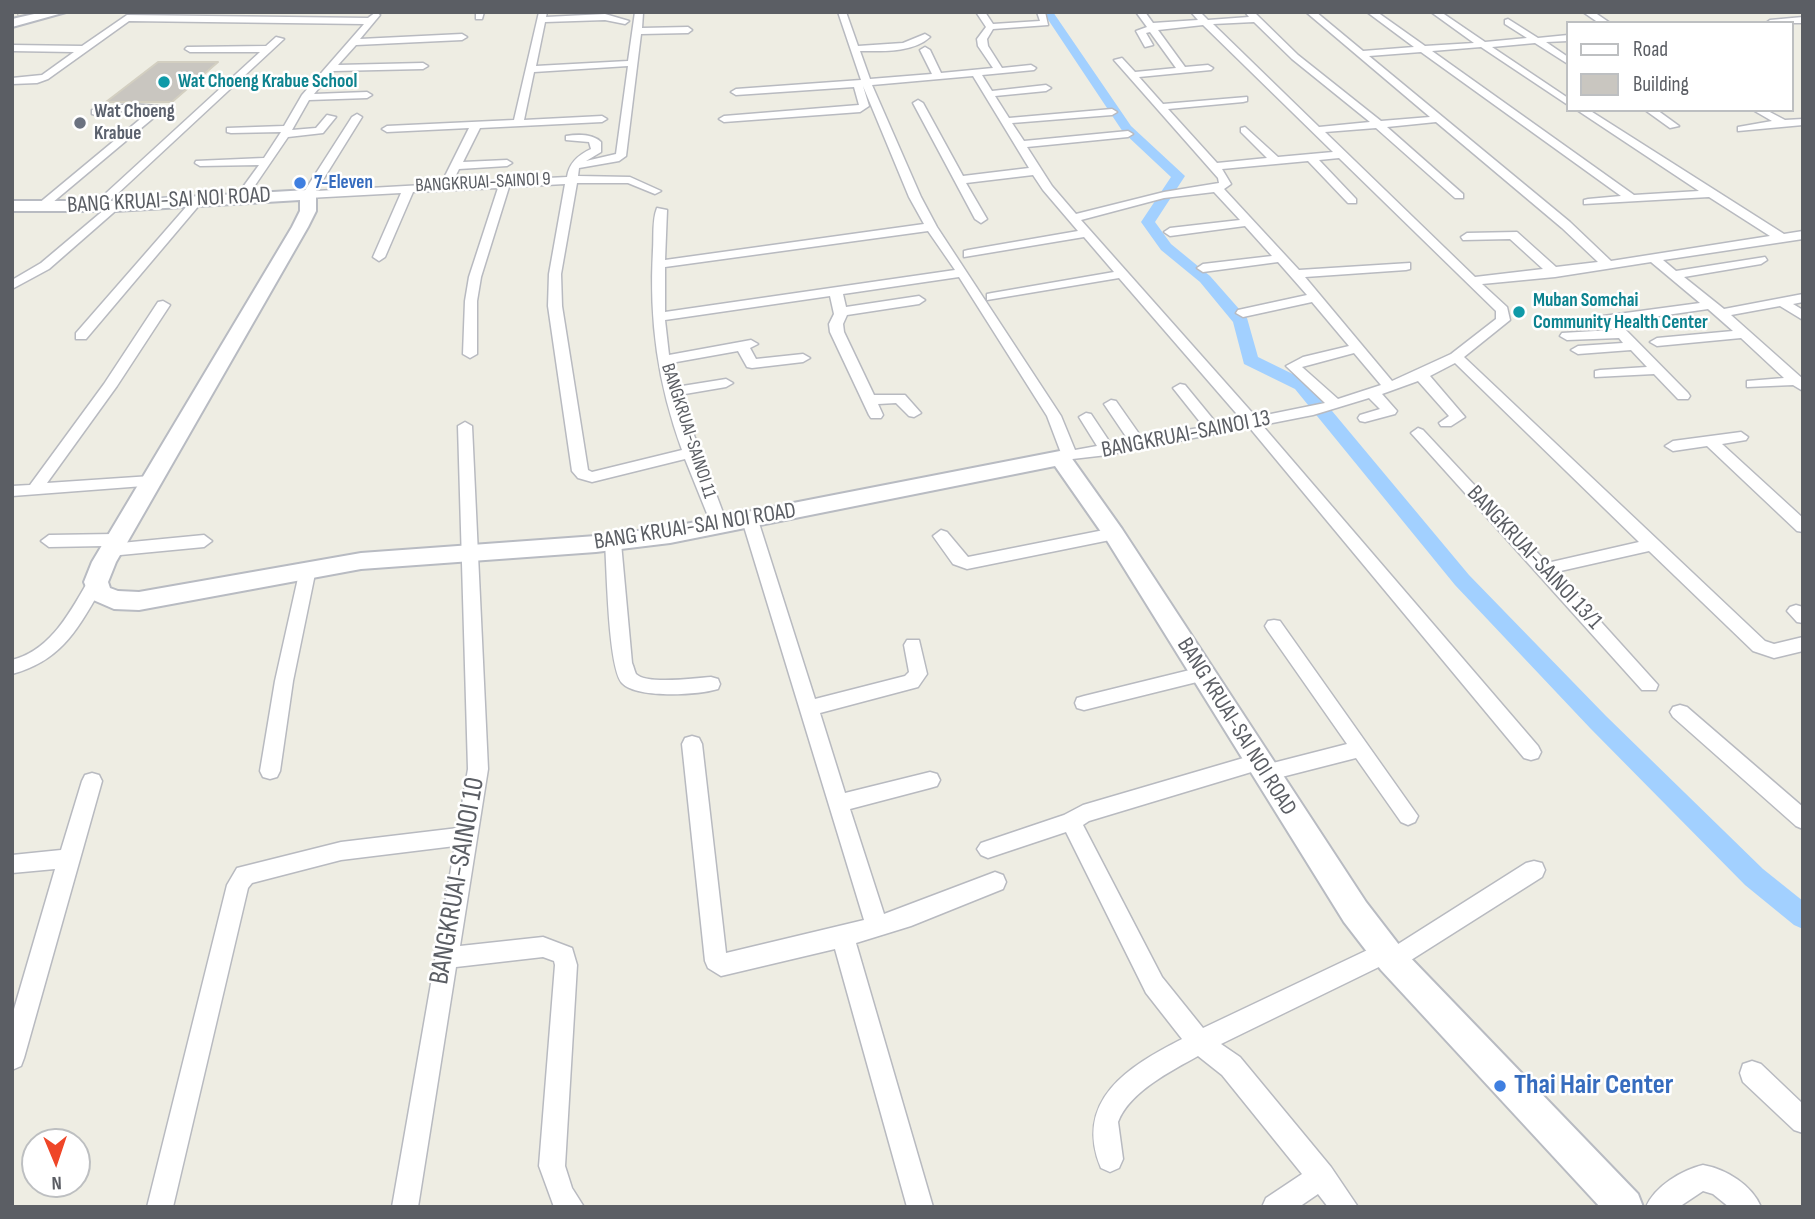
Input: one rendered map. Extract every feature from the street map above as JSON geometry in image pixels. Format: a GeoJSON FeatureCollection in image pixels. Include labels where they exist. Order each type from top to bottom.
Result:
{"type":"FeatureCollection","features":[{"type":"Feature","properties":{"kind":"main road"},"geometry":{"type":"LineString","coordinates":[[12,23],[60,12]]}},
{"type":"Feature","properties":{"kind":"main road","name":"BANG KRUAI-SAI NOI ROAD"},"geometry":{"type":"LineString","coordinates":[[12,206],[106,206],[308,195],[307,211],[300,227],[112,545],[96,582],[100,593],[107,598],[139,601],[361,561],[613,543],[720,526],[1073,456],[1114,534],[1355,912],[1389,956],[1625,1207]]}},
{"type":"Feature","properties":{"kind":"street"},"geometry":{"type":"LineString","coordinates":[[842,12],[874,104],[931,226],[1054,416],[1073,456]]}},
{"type":"Feature","properties":{"kind":"street"},"geometry":{"type":"LineString","coordinates":[[980,12],[990,27]]}},
{"type":"Feature","properties":{"kind":"street"},"geometry":{"type":"LineString","coordinates":[[990,27],[1045,23],[1041,12]]}},
{"type":"Feature","properties":{"kind":"street"},"geometry":{"type":"LineString","coordinates":[[1140,12],[1183,71]]}},
{"type":"Feature","properties":{"kind":"street"},"geometry":{"type":"LineString","coordinates":[[1195,12],[1474,281],[1608,265],[1803,235]]}},
{"type":"Feature","properties":{"kind":"street"},"geometry":{"type":"LineString","coordinates":[[1310,12],[1566,225],[1608,265]]}},
{"type":"Feature","properties":{"kind":"street"},"geometry":{"type":"LineString","coordinates":[[1371,12],[1632,199]]}},
{"type":"Feature","properties":{"kind":"street"},"geometry":{"type":"LineString","coordinates":[[1435,12],[1566,101]]}},
{"type":"Feature","properties":{"kind":"street"},"geometry":{"type":"LineString","coordinates":[[1587,12],[1603,21]]}},
{"type":"Feature","properties":{"kind":"street"},"geometry":{"type":"LineString","coordinates":[[579,163],[621,156],[639,13]]}},
{"type":"Feature","properties":{"kind":"street"},"geometry":{"type":"LineString","coordinates":[[12,81],[42,79],[131,15],[375,17]]}},
{"type":"Feature","properties":{"kind":"street"},"geometry":{"type":"LineString","coordinates":[[518,123],[543,16],[605,17],[625,21]]}},
{"type":"Feature","properties":{"kind":"street"},"geometry":{"type":"LineString","coordinates":[[1148,45],[1140,32],[1153,27],[1252,16],[1295,57],[1377,123],[1459,196]]}},
{"type":"Feature","properties":{"kind":"street"},"geometry":{"type":"LineString","coordinates":[[241,198],[268,161],[306,97],[375,17]]}},
{"type":"Feature","properties":{"kind":"street"},"geometry":{"type":"LineString","coordinates":[[1508,22],[1566,60]]}},
{"type":"Feature","properties":{"kind":"street"},"geometry":{"type":"LineString","coordinates":[[990,27],[982,39],[983,46],[999,71]]}},
{"type":"Feature","properties":{"kind":"street"},"geometry":{"type":"LineString","coordinates":[[637,31],[688,30]]}},
{"type":"Feature","properties":{"kind":"street"},"geometry":{"type":"LineString","coordinates":[[352,42],[462,37]]}},
{"type":"Feature","properties":{"kind":"street"},"geometry":{"type":"LineString","coordinates":[[854,49],[912,44],[925,37]]}},
{"type":"Feature","properties":{"kind":"street"},"geometry":{"type":"LineString","coordinates":[[1361,54],[1566,38]]}},
{"type":"Feature","properties":{"kind":"street"},"geometry":{"type":"LineString","coordinates":[[12,285],[45,266],[279,39]]}},
{"type":"Feature","properties":{"kind":"street"},"geometry":{"type":"LineString","coordinates":[[12,48],[83,49]]}},
{"type":"Feature","properties":{"kind":"street"},"geometry":{"type":"LineString","coordinates":[[190,49],[268,49]]}},
{"type":"Feature","properties":{"kind":"street"},"geometry":{"type":"LineString","coordinates":[[925,50],[938,76]]}},
{"type":"Feature","properties":{"kind":"street"},"geometry":{"type":"LineString","coordinates":[[1073,218],[1164,195],[1217,188],[1226,181],[1119,60]]}},
{"type":"Feature","properties":{"kind":"street"},"geometry":{"type":"LineString","coordinates":[[532,69],[634,64]]}},
{"type":"Feature","properties":{"kind":"street"},"geometry":{"type":"LineString","coordinates":[[330,68],[423,66]]}},
{"type":"Feature","properties":{"kind":"street"},"geometry":{"type":"LineString","coordinates":[[736,92],[868,84],[1031,68]]}},
{"type":"Feature","properties":{"kind":"street"},"geometry":{"type":"LineString","coordinates":[[1131,75],[1208,68]]}},
{"type":"Feature","properties":{"kind":"street"},"geometry":{"type":"LineString","coordinates":[[976,73],[1035,171],[1073,218],[1253,423],[1531,752]]}},
{"type":"Feature","properties":{"kind":"street"},"geometry":{"type":"LineString","coordinates":[[724,119],[860,109],[864,106],[868,84]]}},
{"type":"Feature","properties":{"kind":"street"},"geometry":{"type":"LineString","coordinates":[[988,94],[1046,88]]}},
{"type":"Feature","properties":{"kind":"street"},"geometry":{"type":"LineString","coordinates":[[306,97],[367,95]]}},
{"type":"Feature","properties":{"kind":"street"},"geometry":{"type":"LineString","coordinates":[[1159,107],[1243,99]]}},
{"type":"Feature","properties":{"kind":"street"},"geometry":{"type":"LineString","coordinates":[[918,103],[981,219]]}},
{"type":"Feature","properties":{"kind":"street"},"geometry":{"type":"LineString","coordinates":[[42,206],[159,109],[129,107],[96,112]]}},
{"type":"Feature","properties":{"kind":"street"},"geometry":{"type":"LineString","coordinates":[[1004,121],[1112,112]]}},
{"type":"Feature","properties":{"kind":"street"},"geometry":{"type":"LineString","coordinates":[[1585,112],[1781,238]]}},
{"type":"Feature","properties":{"kind":"street"},"geometry":{"type":"LineString","coordinates":[[1653,112],[1674,126]]}},
{"type":"Feature","properties":{"kind":"street"},"geometry":{"type":"LineString","coordinates":[[1762,112],[1783,123]]}},
{"type":"Feature","properties":{"kind":"street"},"geometry":{"type":"LineString","coordinates":[[231,130],[319,131],[331,117]]}},
{"type":"Feature","properties":{"kind":"street"},"geometry":{"type":"LineString","coordinates":[[308,195],[357,117]]}},
{"type":"Feature","properties":{"kind":"street"},"geometry":{"type":"LineString","coordinates":[[387,129],[602,119]]}},
{"type":"Feature","properties":{"kind":"street"},"geometry":{"type":"LineString","coordinates":[[1316,130],[1439,119]]}},
{"type":"Feature","properties":{"kind":"street"},"geometry":{"type":"LineString","coordinates":[[1742,129],[1803,122]]}},
{"type":"Feature","properties":{"kind":"street"},"geometry":{"type":"LineString","coordinates":[[446,185],[476,125]]}},
{"type":"Feature","properties":{"kind":"street"},"geometry":{"type":"LineString","coordinates":[[1245,130],[1276,161]]}},
{"type":"Feature","properties":{"kind":"street"},"geometry":{"type":"LineString","coordinates":[[1020,145],[1128,134]]}},
{"type":"Feature","properties":{"kind":"street"},"geometry":{"type":"LineString","coordinates":[[570,138],[591,139],[596,142],[597,150],[583,157],[574,166],[555,274],[555,306],[580,471],[586,477],[592,477],[691,453]]}},
{"type":"Feature","properties":{"kind":"street"},"geometry":{"type":"LineString","coordinates":[[1214,167],[1342,154]]}},
{"type":"Feature","properties":{"kind":"street"},"geometry":{"type":"LineString","coordinates":[[1311,158],[1352,201]]}},
{"type":"Feature","properties":{"kind":"street"},"geometry":{"type":"LineString","coordinates":[[200,163],[268,161]]}},
{"type":"Feature","properties":{"kind":"street"},"geometry":{"type":"LineString","coordinates":[[455,166],[507,163]]}},
{"type":"Feature","properties":{"kind":"street"},"geometry":{"type":"LineString","coordinates":[[959,180],[1035,171]]}},
{"type":"Feature","properties":{"kind":"street","name":"BANGKRUAI-SAINOI 9"},"geometry":{"type":"LineString","coordinates":[[308,195],[572,178],[622,179],[637,182],[655,191]]}},
{"type":"Feature","properties":{"kind":"street"},"geometry":{"type":"LineString","coordinates":[[470,354],[471,302],[475,276],[505,182]]}},
{"type":"Feature","properties":{"kind":"street"},"geometry":{"type":"LineString","coordinates":[[379,257],[409,188]]}},
{"type":"Feature","properties":{"kind":"street"},"geometry":{"type":"LineString","coordinates":[[1217,188],[1296,274],[1390,387]]}},
{"type":"Feature","properties":{"kind":"street"},"geometry":{"type":"LineString","coordinates":[[1588,202],[1712,193]]}},
{"type":"Feature","properties":{"kind":"street"},"geometry":{"type":"LineString","coordinates":[[81,337],[197,201]]}},
{"type":"Feature","properties":{"kind":"street","name":"BANGKRUAI-SAINOI 11"},"geometry":{"type":"LineString","coordinates":[[661,210],[658,317],[664,360],[691,453],[720,526]]}},
{"type":"Feature","properties":{"kind":"street"},"geometry":{"type":"LineString","coordinates":[[1170,232],[1249,222]]}},
{"type":"Feature","properties":{"kind":"street"},"geometry":{"type":"LineString","coordinates":[[660,264],[931,226]]}},
{"type":"Feature","properties":{"kind":"street"},"geometry":{"type":"LineString","coordinates":[[968,254],[1086,233]]}},
{"type":"Feature","properties":{"kind":"street"},"geometry":{"type":"LineString","coordinates":[[1467,237],[1513,235],[1555,272]]}},
{"type":"Feature","properties":{"kind":"street"},"geometry":{"type":"LineString","coordinates":[[1203,268],[1282,258]]}},
{"type":"Feature","properties":{"kind":"street"},"geometry":{"type":"LineString","coordinates":[[1653,258],[1798,379]]}},
{"type":"Feature","properties":{"kind":"street"},"geometry":{"type":"LineString","coordinates":[[1673,275],[1761,260]]}},
{"type":"Feature","properties":{"kind":"street"},"geometry":{"type":"LineString","coordinates":[[1296,274],[1406,266]]}},
{"type":"Feature","properties":{"kind":"street"},"geometry":{"type":"LineString","coordinates":[[658,317],[963,273]]}},
{"type":"Feature","properties":{"kind":"street"},"geometry":{"type":"LineString","coordinates":[[992,297],[1123,274]]}},
{"type":"Feature","properties":{"kind":"street","name":"BANGKRUAI-SAINOI 13"},"geometry":{"type":"LineString","coordinates":[[1073,456],[1325,407],[1421,375],[1456,357],[1503,320],[1502,310],[1474,281]]}},
{"type":"Feature","properties":{"kind":"street"},"geometry":{"type":"LineString","coordinates":[[836,292],[841,312],[837,332],[876,415]]}},
{"type":"Feature","properties":{"kind":"street"},"geometry":{"type":"LineString","coordinates":[[1243,313],[1315,297]]}},
{"type":"Feature","properties":{"kind":"street"},"geometry":{"type":"LineString","coordinates":[[1683,396],[1608,318],[1803,298]]}},
{"type":"Feature","properties":{"kind":"street"},"geometry":{"type":"LineString","coordinates":[[841,312],[919,300]]}},
{"type":"Feature","properties":{"kind":"street"},"geometry":{"type":"LineString","coordinates":[[1782,302],[1803,316]]}},
{"type":"Feature","properties":{"kind":"street"},"geometry":{"type":"LineString","coordinates":[[35,489],[110,386],[163,305]]}},
{"type":"Feature","properties":{"kind":"street"},"geometry":{"type":"LineString","coordinates":[[1567,336],[1621,334]]}},
{"type":"Feature","properties":{"kind":"street"},"geometry":{"type":"LineString","coordinates":[[1657,342],[1745,334]]}},
{"type":"Feature","properties":{"kind":"street"},"geometry":{"type":"LineString","coordinates":[[664,360],[747,345],[752,364],[803,358]]}},
{"type":"Feature","properties":{"kind":"street"},"geometry":{"type":"LineString","coordinates":[[1578,350],[1633,346]]}},
{"type":"Feature","properties":{"kind":"street"},"geometry":{"type":"LineString","coordinates":[[1325,407],[1293,366],[1357,348]]}},
{"type":"Feature","properties":{"kind":"street"},"geometry":{"type":"LineString","coordinates":[[1456,357],[1759,646],[1774,651],[1803,643]]}},
{"type":"Feature","properties":{"kind":"street"},"geometry":{"type":"LineString","coordinates":[[1600,374],[1657,370]]}},
{"type":"Feature","properties":{"kind":"street"},"geometry":{"type":"LineString","coordinates":[[1421,375],[1458,417],[1446,423]]}},
{"type":"Feature","properties":{"kind":"street"},"geometry":{"type":"LineString","coordinates":[[1752,384],[1798,379]]}},
{"type":"Feature","properties":{"kind":"street"},"geometry":{"type":"LineString","coordinates":[[672,392],[726,383]]}},
{"type":"Feature","properties":{"kind":"street"},"geometry":{"type":"LineString","coordinates":[[1180,388],[1214,430]]}},
{"type":"Feature","properties":{"kind":"street"},"geometry":{"type":"LineString","coordinates":[[1365,418],[1390,411],[1372,393]]}},
{"type":"Feature","properties":{"kind":"street"},"geometry":{"type":"LineString","coordinates":[[869,400],[900,398],[914,413]]}},
{"type":"Feature","properties":{"kind":"street"},"geometry":{"type":"LineString","coordinates":[[1111,404],[1139,444]]}},
{"type":"Feature","properties":{"kind":"street"},"geometry":{"type":"LineString","coordinates":[[1086,417],[1107,450]]}},
{"type":"Feature","properties":{"kind":"street","name":"BANGKRUAI-SAINOI 10"},"geometry":{"type":"LineString","coordinates":[[405,1207],[478,769],[465,426]]}},
{"type":"Feature","properties":{"kind":"street","name":"BANGKRUAI-SAINOI 13/1"},"geometry":{"type":"LineString","coordinates":[[1418,433],[1650,685]]}},
{"type":"Feature","properties":{"kind":"street"},"geometry":{"type":"LineString","coordinates":[[1673,446],[1741,437]]}},
{"type":"Feature","properties":{"kind":"street"},"geometry":{"type":"LineString","coordinates":[[1710,442],[1803,527]]}},
{"type":"Feature","properties":{"kind":"street"},"geometry":{"type":"LineString","coordinates":[[12,491],[151,481]]}},
{"type":"Feature","properties":{"kind":"street"},"geometry":{"type":"LineString","coordinates":[[750,520],[877,926]]}},
{"type":"Feature","properties":{"kind":"street"},"geometry":{"type":"LineString","coordinates":[[941,536],[959,560],[967,563],[1114,534]]}},
{"type":"Feature","properties":{"kind":"street"},"geometry":{"type":"LineString","coordinates":[[49,541],[112,545],[204,541]]}},
{"type":"Feature","properties":{"kind":"street"},"geometry":{"type":"LineString","coordinates":[[613,543],[623,663],[627,677],[634,682],[651,686],[711,684]]}},
{"type":"Feature","properties":{"kind":"street"},"geometry":{"type":"LineString","coordinates":[[1545,569],[1653,544]]}},
{"type":"Feature","properties":{"kind":"street"},"geometry":{"type":"LineString","coordinates":[[270,771],[284,681],[308,569]]}},
{"type":"Feature","properties":{"kind":"street"},"geometry":{"type":"LineString","coordinates":[[12,667],[37,658],[56,644],[96,582]]}},
{"type":"Feature","properties":{"kind":"street"},"geometry":{"type":"LineString","coordinates":[[1273,626],[1408,816]]}},
{"type":"Feature","properties":{"kind":"street"},"geometry":{"type":"LineString","coordinates":[[810,708],[911,681],[918,674],[919,667],[913,645]]}},
{"type":"Feature","properties":{"kind":"street"},"geometry":{"type":"LineString","coordinates":[[1084,703],[1202,674]]}},
{"type":"Feature","properties":{"kind":"street"},"geometry":{"type":"LineString","coordinates":[[1680,712],[1803,820]]}},
{"type":"Feature","properties":{"kind":"street"},"geometry":{"type":"LineString","coordinates":[[692,744],[716,961],[722,965],[843,937],[911,916],[995,882]]}},
{"type":"Feature","properties":{"kind":"street"},"geometry":{"type":"LineString","coordinates":[[988,849],[1071,822],[1083,814],[1261,768],[1360,749]]}},
{"type":"Feature","properties":{"kind":"street"},"geometry":{"type":"LineString","coordinates":[[839,803],[930,780]]}},
{"type":"Feature","properties":{"kind":"street"},"geometry":{"type":"LineString","coordinates":[[12,1058],[92,781]]}},
{"type":"Feature","properties":{"kind":"street"},"geometry":{"type":"LineString","coordinates":[[1071,822],[1154,985],[1200,1043],[1231,1066],[1345,1207]]}},
{"type":"Feature","properties":{"kind":"street"},"geometry":{"type":"LineString","coordinates":[[160,1207],[236,893],[245,876],[341,851],[466,836]]}},
{"type":"Feature","properties":{"kind":"street"},"geometry":{"type":"LineString","coordinates":[[12,864],[69,858]]}},
{"type":"Feature","properties":{"kind":"street"},"geometry":{"type":"LineString","coordinates":[[1110,1159],[1105,1130],[1107,1113],[1156,1068],[1200,1043],[1389,956],[1534,870]]}},
{"type":"Feature","properties":{"kind":"street"},"geometry":{"type":"LineString","coordinates":[[843,937],[920,1207]]}},
{"type":"Feature","properties":{"kind":"street"},"geometry":{"type":"LineString","coordinates":[[446,958],[542,947],[554,949],[564,956],[566,965],[552,1166],[562,1196],[571,1207]]}},
{"type":"Feature","properties":{"kind":"street"},"geometry":{"type":"LineString","coordinates":[[1752,1073],[1803,1121]]}},
{"type":"Feature","properties":{"kind":"street"},"geometry":{"type":"LineString","coordinates":[[1275,1207],[1322,1177]]}},
{"type":"Feature","properties":{"kind":"street"},"geometry":{"type":"LineString","coordinates":[[1658,1207],[1691,1178],[1702,1177],[1716,1180],[1748,1207]]}},
{"type":"Feature","properties":{"kind":"building","name":"Wat Choeng Krabue School"},"geometry":{"type":"Polygon","coordinates":[[[158,62],[218,62],[172,102],[106,102],[158,62]]]}},
{"type":"Feature","properties":{"kind":"waterway"},"geometry":{"type":"LineString","coordinates":[[1048,12],[1127,129],[1178,176],[1148,222],[1166,247],[1205,279],[1241,321],[1250,360],[1301,385],[1462,580],[1598,722],[1754,877],[1803,917]]}},
{"type":"Feature","properties":{"kind":"railway"},"geometry":{"type":"LineString","coordinates":[[12,16],[26,12]]}},
{"type":"Feature","properties":{"kind":"place","name":"Wat Choeng Krabue School"},"geometry":{"type":"Point","coordinates":[164,82]}},
{"type":"Feature","properties":{"kind":"place","name":"Wat Choeng Krabue"},"geometry":{"type":"Point","coordinates":[80,123]}},
{"type":"Feature","properties":{"kind":"place","name":"7-Eleven"},"geometry":{"type":"Point","coordinates":[300,183]}},
{"type":"Feature","properties":{"kind":"place","name":"Muban Somchai Community Health Center"},"geometry":{"type":"Point","coordinates":[1519,312]}},
{"type":"Feature","properties":{"kind":"place","name":"Thai Hair Center"},"geometry":{"type":"Point","coordinates":[1500,1086]}}]}
